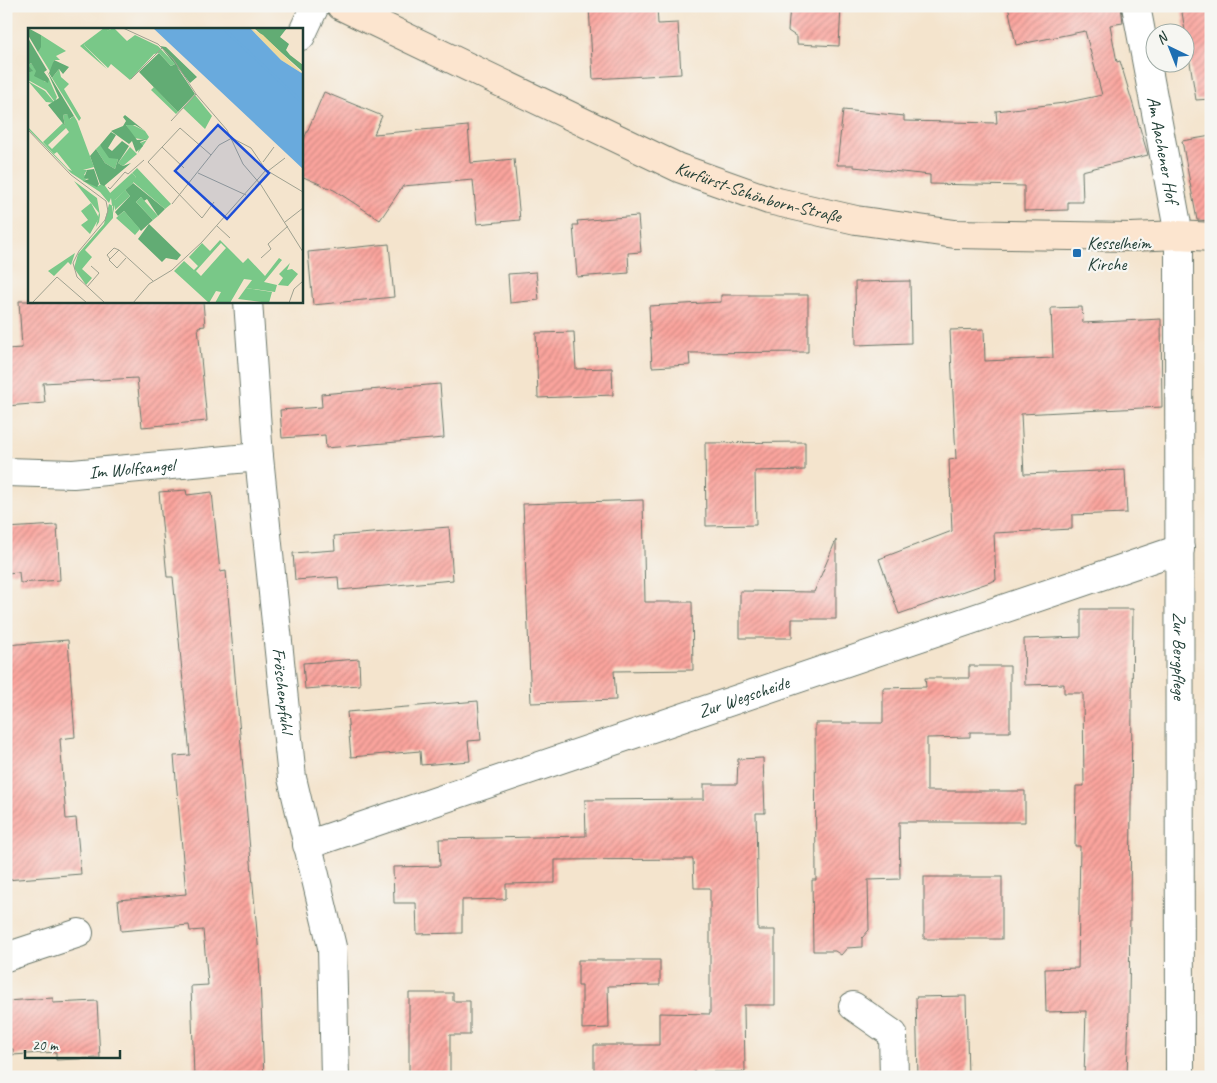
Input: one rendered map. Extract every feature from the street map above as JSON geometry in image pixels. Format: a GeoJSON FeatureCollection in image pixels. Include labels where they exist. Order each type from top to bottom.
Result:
{"type":"FeatureCollection","features":[{"type":"Feature","properties":{"kind":"street"},"geometry":{"type":"LineString","coordinates":[[302,34],[315,6]]}},
{"type":"Feature","properties":{"kind":"street","name":"Kurfürst-Schönborn-Straße"},"geometry":{"type":"LineString","coordinates":[[341,6],[679,168],[769,200],[856,220],[955,234],[1131,237],[1179,235],[1211,237]]}},
{"type":"Feature","properties":{"kind":"street","name":"Am Aachener Hof"},"geometry":{"type":"LineString","coordinates":[[1136,6],[1179,235]]}},
{"type":"Feature","properties":{"kind":"street","name":"Zur Bergpflege"},"geometry":{"type":"LineString","coordinates":[[1179,235],[1180,1077]]}},
{"type":"Feature","properties":{"kind":"street","name":"Fröschenpfuhl"},"geometry":{"type":"LineString","coordinates":[[248,302],[259,457],[292,778],[332,947],[336,1077]]}},
{"type":"Feature","properties":{"kind":"street","name":"Im Wolfsangel"},"geometry":{"type":"LineString","coordinates":[[6,472],[74,474],[259,457]]}},
{"type":"Feature","properties":{"kind":"street","name":"Zur Wegscheide"},"geometry":{"type":"LineString","coordinates":[[307,845],[1180,549]]}},
{"type":"Feature","properties":{"kind":"street"},"geometry":{"type":"LineString","coordinates":[[6,956],[79,933]]}},
{"type":"Feature","properties":{"kind":"street"},"geometry":{"type":"LineString","coordinates":[[854,1006],[892,1034],[894,1077]]}},
{"type":"Feature","properties":{"kind":"building"},"geometry":{"type":"Polygon","coordinates":[[[589,6],[657,6],[658,24],[678,23],[681,74],[593,79],[589,6]]]}},
{"type":"Feature","properties":{"kind":"building"},"geometry":{"type":"Polygon","coordinates":[[[790,6],[841,6],[839,46],[797,44],[797,37],[788,31],[790,6]]]}},
{"type":"Feature","properties":{"kind":"building"},"geometry":{"type":"Polygon","coordinates":[[[1008,6],[1121,6],[1123,23],[1110,25],[1117,62],[1120,61],[1148,155],[1082,171],[1083,202],[1068,202],[1068,210],[1024,211],[1024,186],[930,184],[930,175],[854,167],[854,165],[837,165],[843,110],[904,116],[904,121],[997,123],[996,111],[1064,103],[1102,95],[1085,31],[1016,45],[1008,6]]]}},
{"type":"Feature","properties":{"kind":"building"},"geometry":{"type":"Polygon","coordinates":[[[1181,6],[1211,6],[1211,99],[1196,100],[1192,72],[1194,72],[1194,22],[1184,22],[1181,6]]]}},
{"type":"Feature","properties":{"kind":"building"},"geometry":{"type":"Polygon","coordinates":[[[324,92],[382,116],[374,134],[468,126],[471,163],[514,159],[520,220],[477,224],[473,180],[403,186],[380,220],[334,190],[302,176],[302,144],[324,92]]]}},
{"type":"Feature","properties":{"kind":"building"},"geometry":{"type":"Polygon","coordinates":[[[1211,136],[1211,221],[1197,220],[1182,141],[1211,136]]]}},
{"type":"Feature","properties":{"kind":"building"},"geometry":{"type":"Polygon","coordinates":[[[638,216],[641,252],[628,253],[629,273],[577,277],[573,225],[578,225],[577,221],[638,216]]]}},
{"type":"Feature","properties":{"kind":"building"},"geometry":{"type":"Polygon","coordinates":[[[389,244],[394,297],[313,305],[308,252],[389,244]]]}},
{"type":"Feature","properties":{"kind":"building"},"geometry":{"type":"Polygon","coordinates":[[[536,272],[539,300],[510,303],[508,274],[536,272]]]}},
{"type":"Feature","properties":{"kind":"building"},"geometry":{"type":"Polygon","coordinates":[[[910,281],[911,343],[856,345],[855,282],[910,281]]]}},
{"type":"Feature","properties":{"kind":"building"},"geometry":{"type":"Polygon","coordinates":[[[721,295],[808,295],[808,352],[689,353],[690,365],[652,367],[649,306],[721,302],[721,295]]]}},
{"type":"Feature","properties":{"kind":"building"},"geometry":{"type":"Polygon","coordinates":[[[19,301],[203,302],[205,326],[198,327],[207,421],[142,427],[137,378],[43,383],[45,403],[6,406],[6,349],[22,348],[19,301]]]}},
{"type":"Feature","properties":{"kind":"building"},"geometry":{"type":"Polygon","coordinates":[[[1082,307],[1083,323],[1161,319],[1162,407],[1021,414],[1024,474],[1125,470],[1127,513],[1072,515],[1072,529],[994,533],[996,580],[899,614],[879,559],[952,531],[949,460],[956,459],[950,330],[984,329],[985,361],[1053,358],[1051,308],[1082,307]]]}},
{"type":"Feature","properties":{"kind":"building"},"geometry":{"type":"Polygon","coordinates":[[[574,332],[576,369],[612,368],[613,395],[538,398],[536,333],[574,332]]]}},
{"type":"Feature","properties":{"kind":"building"},"geometry":{"type":"Polygon","coordinates":[[[440,384],[444,438],[326,448],[325,435],[282,438],[280,410],[322,407],[321,394],[440,384]]]}},
{"type":"Feature","properties":{"kind":"building"},"geometry":{"type":"Polygon","coordinates":[[[805,442],[805,470],[755,471],[756,525],[706,526],[705,443],[805,442]]]}},
{"type":"Feature","properties":{"kind":"building"},"geometry":{"type":"Polygon","coordinates":[[[186,490],[187,495],[212,492],[220,572],[226,571],[259,955],[264,1077],[194,1077],[191,986],[208,985],[203,930],[190,931],[189,925],[121,931],[118,900],[186,894],[174,756],[190,755],[173,577],[167,577],[159,492],[186,490]]]}},
{"type":"Feature","properties":{"kind":"building"},"geometry":{"type":"Polygon","coordinates":[[[643,500],[645,602],[692,602],[693,670],[614,671],[616,700],[531,703],[523,504],[643,500]]]}},
{"type":"Feature","properties":{"kind":"building"},"geometry":{"type":"Polygon","coordinates":[[[57,525],[60,580],[20,583],[19,572],[6,573],[6,528],[57,525]]]}},
{"type":"Feature","properties":{"kind":"building"},"geometry":{"type":"Polygon","coordinates":[[[449,527],[453,580],[339,590],[338,577],[295,580],[293,553],[335,550],[334,536],[449,527]]]}},
{"type":"Feature","properties":{"kind":"building"},"geometry":{"type":"Polygon","coordinates":[[[836,540],[836,619],[792,619],[792,638],[740,638],[740,591],[814,592],[836,540]]]}},
{"type":"Feature","properties":{"kind":"building"},"geometry":{"type":"Polygon","coordinates":[[[1081,609],[1133,609],[1127,1077],[1084,1077],[1086,1011],[1046,1012],[1045,969],[1078,968],[1080,846],[1075,846],[1076,786],[1084,786],[1083,693],[1064,693],[1064,684],[1025,685],[1024,639],[1081,637],[1081,609]]]}},
{"type":"Feature","properties":{"kind":"building"},"geometry":{"type":"Polygon","coordinates":[[[68,640],[75,737],[60,739],[66,819],[76,818],[81,874],[6,880],[6,645],[68,640]]]}},
{"type":"Feature","properties":{"kind":"building"},"geometry":{"type":"Polygon","coordinates":[[[359,659],[360,685],[305,689],[303,663],[359,659]]]}},
{"type":"Feature","properties":{"kind":"building"},"geometry":{"type":"Polygon","coordinates":[[[969,666],[1010,666],[1010,732],[970,732],[970,737],[927,738],[927,791],[1025,791],[1025,822],[899,822],[900,879],[868,880],[869,930],[862,938],[862,947],[847,948],[841,955],[835,951],[813,951],[812,880],[816,880],[815,723],[883,723],[883,688],[926,687],[925,678],[969,678],[969,666]]]}},
{"type":"Feature","properties":{"kind":"building"},"geometry":{"type":"Polygon","coordinates":[[[478,701],[481,740],[468,741],[470,761],[421,765],[420,751],[351,757],[347,712],[478,701]]]}},
{"type":"Feature","properties":{"kind":"building"},"geometry":{"type":"Polygon","coordinates":[[[763,758],[765,813],[756,813],[758,930],[775,930],[775,1005],[744,1005],[745,1072],[694,1072],[694,1077],[594,1077],[594,1045],[659,1045],[659,1013],[710,1014],[710,888],[694,888],[693,859],[555,860],[555,883],[506,884],[506,899],[462,900],[462,933],[417,934],[416,903],[394,903],[393,867],[440,866],[439,839],[586,836],[585,800],[704,799],[704,784],[737,784],[738,759],[763,758]]]}},
{"type":"Feature","properties":{"kind":"building"},"geometry":{"type":"Polygon","coordinates":[[[924,877],[1002,877],[1002,939],[924,939],[924,877]]]}},
{"type":"Feature","properties":{"kind":"building"},"geometry":{"type":"Polygon","coordinates":[[[578,960],[660,960],[660,985],[608,986],[609,1028],[582,1029],[582,986],[578,986],[578,960]]]}},
{"type":"Feature","properties":{"kind":"building"},"geometry":{"type":"Polygon","coordinates":[[[409,993],[453,993],[453,1001],[470,1001],[470,1035],[450,1035],[450,1077],[409,1077],[409,993]]]}},
{"type":"Feature","properties":{"kind":"building"},"geometry":{"type":"Polygon","coordinates":[[[966,996],[968,1077],[918,1077],[916,997],[966,996]]]}},
{"type":"Feature","properties":{"kind":"building"},"geometry":{"type":"Polygon","coordinates":[[[53,998],[53,1003],[97,1001],[100,1058],[56,1060],[56,1052],[13,1055],[13,1049],[6,1049],[6,1001],[53,998]]]}},
{"type":"Feature","properties":{"kind":"place","name":"Kesselheim Kirche"},"geometry":{"type":"Point","coordinates":[1077,253]}}]}
